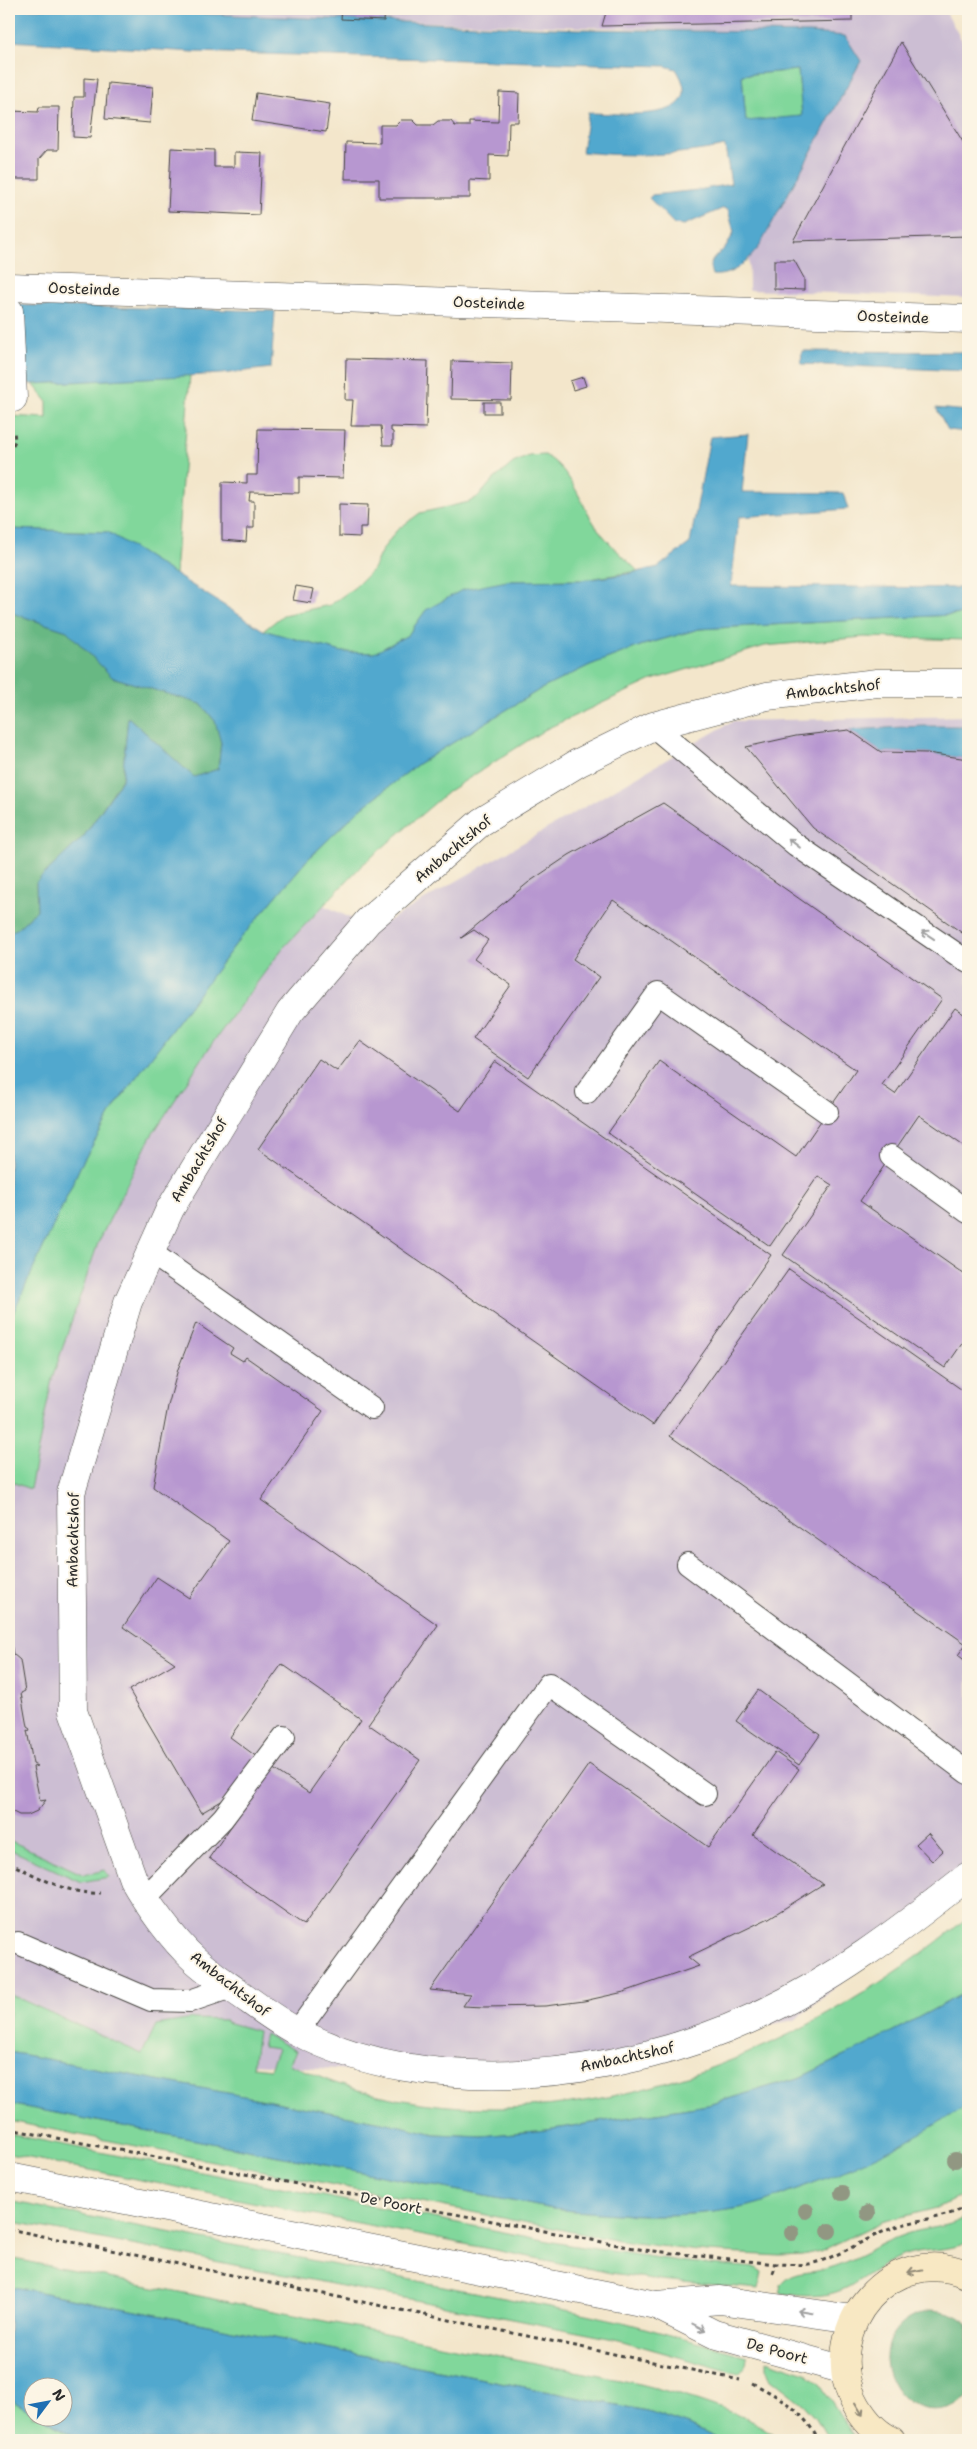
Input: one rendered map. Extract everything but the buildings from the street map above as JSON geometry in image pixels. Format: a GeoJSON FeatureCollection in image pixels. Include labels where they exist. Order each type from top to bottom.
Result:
{"type":"FeatureCollection","features":[{"type":"Feature","properties":{"kind":"main road"},"geometry":{"type":"LineString","coordinates":[[888,2440],[871,2425],[858,2409],[849,2390],[844,2370],[844,2353],[853,2320],[863,2304],[876,2290],[891,2280],[909,2272],[946,2269],[967,2272]]}},
{"type":"Feature","properties":{"kind":"street","name":"Oosteinde"},"geometry":{"type":"LineString","coordinates":[[9,288],[968,319]]}},
{"type":"Feature","properties":{"kind":"street"},"geometry":{"type":"LineString","coordinates":[[9,311],[11,392]]}},
{"type":"Feature","properties":{"kind":"street","name":"Ambachtshof"},"geometry":{"type":"LineString","coordinates":[[968,683],[877,683],[767,696],[653,726],[578,763],[482,822],[368,921],[290,1012],[170,1209],[128,1302],[71,1493],[73,1711],[139,1889],[193,1958],[264,2012],[297,2032],[362,2057],[409,2068],[461,2073],[506,2074],[564,2070],[626,2060],[692,2042],[743,2022],[818,1984],[870,1951],[968,1876]]}},
{"type":"Feature","properties":{"kind":"street","name":"De Poort"},"geometry":{"type":"LineString","coordinates":[[9,2177],[656,2305],[714,2334],[844,2370]]}},
{"type":"Feature","properties":{"kind":"street","name":"De Poort"},"geometry":{"type":"LineString","coordinates":[[656,2305],[720,2300],[853,2320]]}},
{"type":"Feature","properties":{"kind":"lane"},"geometry":{"type":"LineString","coordinates":[[653,726],[796,845],[968,962]]}},
{"type":"Feature","properties":{"kind":"lane"},"geometry":{"type":"LineString","coordinates":[[587,1092],[658,993],[827,1112]]}},
{"type":"Feature","properties":{"kind":"lane"},"geometry":{"type":"LineString","coordinates":[[891,1156],[968,1212]]}},
{"type":"Feature","properties":{"kind":"lane"},"geometry":{"type":"LineString","coordinates":[[150,1252],[372,1408]]}},
{"type":"Feature","properties":{"kind":"lane"},"geometry":{"type":"LineString","coordinates":[[688,1564],[968,1773]]}},
{"type":"Feature","properties":{"kind":"lane"},"geometry":{"type":"LineString","coordinates":[[297,2032],[549,1684],[704,1794]]}},
{"type":"Feature","properties":{"kind":"lane"},"geometry":{"type":"LineString","coordinates":[[139,1889],[223,1818],[284,1737]]}},
{"type":"Feature","properties":{"kind":"lane"},"geometry":{"type":"LineString","coordinates":[[18,1943],[151,2000],[190,2001],[231,1987]]}},
{"type":"Feature","properties":{"kind":"path"},"geometry":{"type":"LineString","coordinates":[[9,1863],[69,1890],[85,1894],[139,1889]]}},
{"type":"Feature","properties":{"kind":"path","name":"De Poort"},"geometry":{"type":"LineString","coordinates":[[9,2128],[644,2250],[776,2264]]}},
{"type":"Feature","properties":{"kind":"path"},"geometry":{"type":"LineString","coordinates":[[9,2229],[742,2381]]}},
{"type":"Feature","properties":{"kind":"shaded area"},"geometry":{"type":"Polygon","coordinates":[[[9,9],[944,9],[968,51],[968,298],[749,290],[746,32],[9,9]]]}},
{"type":"Feature","properties":{"kind":"shaded area"},"geometry":{"type":"Polygon","coordinates":[[[968,716],[968,1879],[795,2020],[487,2078],[100,2055],[9,2037],[9,756],[374,929],[733,721],[968,716]]]}},
{"type":"Feature","properties":{"kind":"green space"},"geometry":{"type":"Polygon","coordinates":[[[798,70],[802,116],[746,122],[742,75],[798,70]]]}},
{"type":"Feature","properties":{"kind":"green space"},"geometry":{"type":"Polygon","coordinates":[[[190,375],[175,575],[108,532],[9,529],[9,416],[47,418],[47,401],[33,384],[190,375]]]}},
{"type":"Feature","properties":{"kind":"green space"},"geometry":{"type":"Polygon","coordinates":[[[545,455],[555,462],[570,479],[591,519],[602,535],[638,571],[583,580],[507,581],[426,610],[408,635],[375,653],[342,652],[263,631],[283,615],[330,605],[355,587],[373,569],[382,550],[397,530],[420,513],[469,502],[479,496],[492,481],[513,463],[529,456],[545,455]]]}},
{"type":"Feature","properties":{"kind":"green space"},"geometry":{"type":"Polygon","coordinates":[[[9,612],[67,631],[112,677],[201,704],[215,721],[221,742],[218,769],[194,777],[128,717],[122,779],[84,836],[36,882],[37,910],[17,929],[9,932],[9,612]]]}},
{"type":"Feature","properties":{"kind":"green space"},"geometry":{"type":"Polygon","coordinates":[[[968,614],[968,640],[864,637],[765,646],[652,680],[546,729],[449,791],[362,865],[282,949],[211,1045],[150,1138],[98,1243],[52,1379],[30,1489],[9,1481],[9,1322],[81,1165],[117,1103],[235,945],[306,861],[359,810],[418,764],[539,690],[590,665],[643,645],[699,629],[968,614]]]}},
{"type":"Feature","properties":{"kind":"green space"},"geometry":{"type":"Polygon","coordinates":[[[9,1840],[84,1875],[105,1870],[109,1877],[81,1882],[9,1849],[9,1840]]]}},
{"type":"Feature","properties":{"kind":"green space"},"geometry":{"type":"Polygon","coordinates":[[[968,1917],[968,1991],[867,2045],[801,2077],[708,2105],[547,2130],[482,2136],[435,2134],[387,2123],[9,2052],[9,1994],[142,2054],[156,2025],[193,2019],[226,2020],[226,2022],[258,2031],[253,2067],[270,2069],[278,2049],[262,2047],[265,2034],[296,2051],[289,2064],[338,2084],[422,2103],[506,2108],[590,2100],[672,2081],[752,2051],[829,2013],[901,1968],[968,1917]]]}},
{"type":"Feature","properties":{"kind":"green space"},"geometry":{"type":"Polygon","coordinates":[[[9,2104],[553,2209],[601,2213],[676,2215],[726,2210],[764,2202],[858,2163],[968,2104],[968,2193],[937,2208],[881,2222],[821,2251],[802,2255],[780,2256],[706,2252],[619,2241],[9,2121],[9,2104]]]}},
{"type":"Feature","properties":{"kind":"green space"},"geometry":{"type":"Polygon","coordinates":[[[9,2134],[569,2245],[687,2262],[756,2268],[762,2272],[759,2289],[660,2280],[611,2273],[9,2154],[9,2134]]]}},
{"type":"Feature","properties":{"kind":"green space"},"geometry":{"type":"Polygon","coordinates":[[[9,2201],[623,2322],[747,2356],[746,2366],[739,2374],[619,2340],[9,2221],[9,2201]]]}},
{"type":"Feature","properties":{"kind":"green space"},"geometry":{"type":"Polygon","coordinates":[[[968,2216],[968,2242],[945,2249],[898,2257],[849,2287],[830,2294],[801,2296],[781,2293],[780,2286],[789,2277],[835,2266],[885,2242],[914,2232],[954,2223],[968,2216]]]}},
{"type":"Feature","properties":{"kind":"green space"},"geometry":{"type":"Polygon","coordinates":[[[9,2258],[640,2384],[694,2399],[734,2414],[753,2422],[780,2440],[719,2440],[688,2425],[647,2411],[9,2286],[9,2258]]]}},
{"type":"Feature","properties":{"kind":"green space"},"geometry":{"type":"Polygon","coordinates":[[[930,2310],[950,2313],[960,2317],[968,2324],[968,2397],[944,2409],[922,2408],[904,2397],[891,2380],[886,2360],[890,2340],[904,2322],[930,2310]]]}},
{"type":"Feature","properties":{"kind":"green space"},"geometry":{"type":"Polygon","coordinates":[[[766,2360],[806,2373],[820,2384],[857,2440],[829,2440],[816,2418],[803,2404],[770,2378],[766,2368],[766,2360]]]}},
{"type":"Feature","properties":{"kind":"green space"},"geometry":{"type":"Polygon","coordinates":[[[9,2399],[22,2406],[22,2426],[56,2426],[82,2440],[9,2440],[9,2399]]]}},
{"type":"Feature","properties":{"kind":"water"},"geometry":{"type":"Polygon","coordinates":[[[9,9],[84,9],[576,29],[811,33],[845,36],[861,61],[759,247],[739,267],[726,274],[712,275],[712,262],[726,247],[734,232],[728,210],[724,208],[684,225],[674,224],[649,198],[652,195],[731,184],[725,146],[654,155],[582,152],[588,113],[639,114],[657,112],[672,108],[682,100],[684,87],[676,69],[665,66],[194,52],[9,41],[9,9]],[[798,70],[742,75],[746,121],[802,116],[798,70]]]}},
{"type":"Feature","properties":{"kind":"water"},"geometry":{"type":"Polygon","coordinates":[[[9,305],[275,311],[271,368],[221,374],[33,384],[9,382],[9,305]]]}},
{"type":"Feature","properties":{"kind":"water"},"geometry":{"type":"Polygon","coordinates":[[[802,351],[968,352],[968,371],[801,364],[802,351]]]}},
{"type":"Feature","properties":{"kind":"water"},"geometry":{"type":"Polygon","coordinates":[[[936,408],[968,411],[968,432],[948,430],[936,408]]]}},
{"type":"Feature","properties":{"kind":"water"},"geometry":{"type":"Polygon","coordinates":[[[748,434],[742,492],[843,493],[848,509],[739,517],[731,586],[968,588],[968,614],[699,629],[643,645],[590,665],[539,690],[418,764],[359,810],[306,861],[235,945],[117,1103],[81,1165],[9,1322],[9,932],[17,929],[37,910],[36,882],[84,836],[122,780],[128,717],[194,777],[218,769],[221,743],[215,721],[201,704],[112,677],[67,631],[9,612],[9,529],[108,532],[263,630],[342,652],[374,653],[408,635],[426,610],[462,590],[507,581],[583,580],[627,574],[658,567],[690,543],[710,437],[748,434]]]}},
{"type":"Feature","properties":{"kind":"water"},"geometry":{"type":"Polygon","coordinates":[[[923,726],[968,726],[968,759],[927,753],[881,752],[849,730],[923,726]]]}},
{"type":"Feature","properties":{"kind":"water"},"geometry":{"type":"Polygon","coordinates":[[[968,1991],[968,2104],[903,2143],[835,2175],[764,2202],[701,2213],[651,2215],[553,2209],[9,2104],[9,2052],[387,2123],[435,2134],[482,2136],[547,2130],[708,2105],[801,2077],[867,2045],[968,1991]]]}},
{"type":"Feature","properties":{"kind":"water"},"geometry":{"type":"Polygon","coordinates":[[[9,2286],[647,2411],[688,2425],[719,2440],[82,2440],[56,2426],[72,2426],[72,2376],[22,2376],[22,2406],[9,2399],[9,2286]]]}}]}
